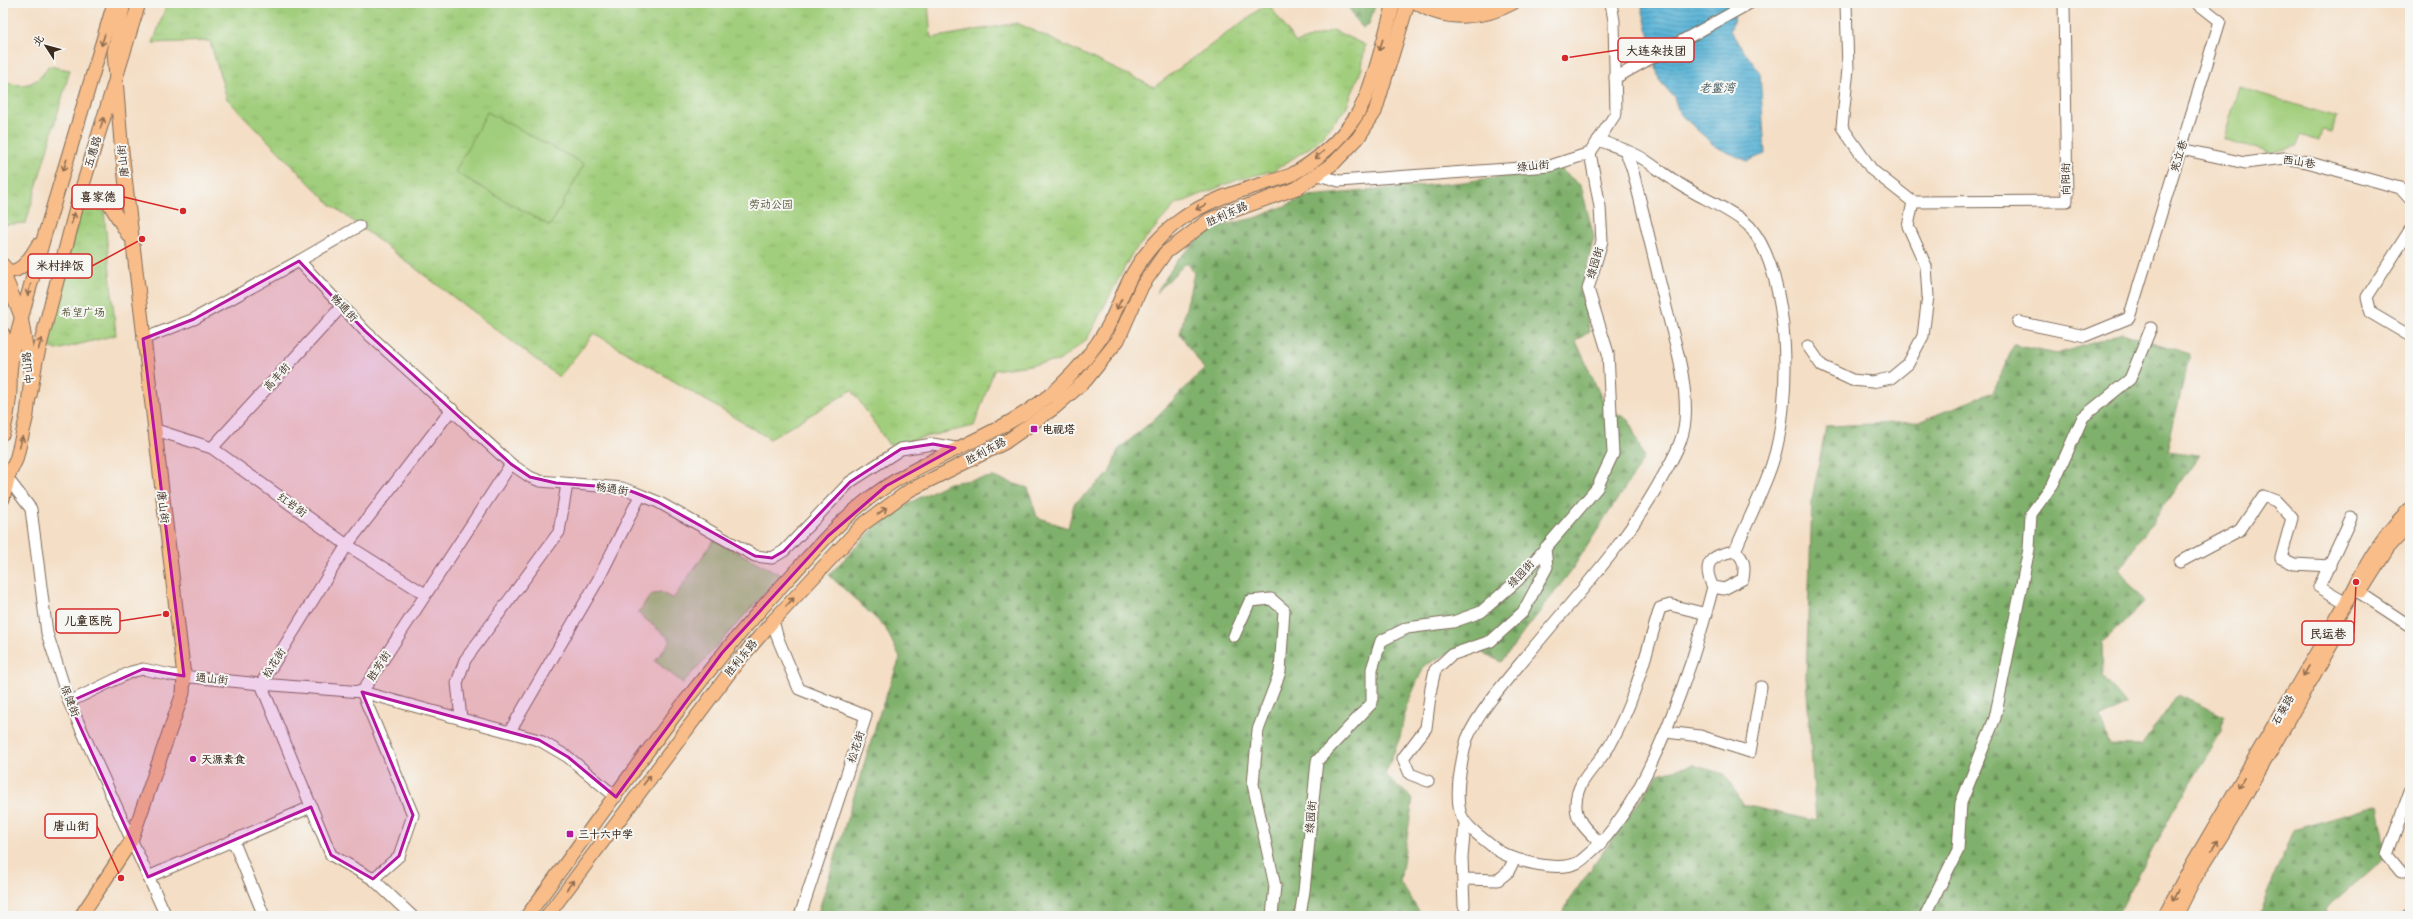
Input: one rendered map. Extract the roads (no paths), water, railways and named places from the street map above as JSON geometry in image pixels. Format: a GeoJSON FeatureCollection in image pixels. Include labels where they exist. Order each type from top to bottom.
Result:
{"type":"FeatureCollection","features":[{"type":"Feature","properties":{"kind":"main road","name":"五惠路"},"geometry":{"type":"LineString","coordinates":[[5,375],[44,236],[114,3]]}},
{"type":"Feature","properties":{"kind":"main road","name":"唐山街"},"geometry":{"type":"LineString","coordinates":[[81,916],[131,841],[183,693],[184,676],[131,240],[121,143],[114,52],[124,3]]}},
{"type":"Feature","properties":{"kind":"main road","name":"五惠路"},"geometry":{"type":"LineString","coordinates":[[30,396],[36,361],[78,201],[139,3]]}},
{"type":"Feature","properties":{"kind":"main road","name":"胜利东路"},"geometry":{"type":"LineString","coordinates":[[547,916],[739,660],[862,525],[910,490],[1004,443],[1054,408],[1086,380],[1118,340],[1142,286],[1166,253],[1210,219],[1297,188],[1334,163],[1358,138],[1375,112],[1408,3]]}},
{"type":"Feature","properties":{"kind":"main road"},"geometry":{"type":"LineString","coordinates":[[1417,3],[1430,9],[1454,16],[1475,17],[1503,9],[1512,3]]}},
{"type":"Feature","properties":{"kind":"main road"},"geometry":{"type":"LineString","coordinates":[[1449,3],[1464,8],[1478,8],[1493,3]]}},
{"type":"Feature","properties":{"kind":"main road"},"geometry":{"type":"LineString","coordinates":[[531,911],[722,653],[828,536],[861,505],[886,486],[955,448],[991,432],[1035,405],[1059,387],[1083,362],[1107,328],[1132,274],[1153,246],[1178,221],[1202,205],[1291,175],[1303,168],[1340,136],[1357,115],[1367,92],[1393,5]]}},
{"type":"Feature","properties":{"kind":"main road"},"geometry":{"type":"LineString","coordinates":[[78,201],[97,195],[106,198],[131,240]]}},
{"type":"Feature","properties":{"kind":"main road"},"geometry":{"type":"LineString","coordinates":[[3,265],[8,271],[14,272],[20,268],[44,236]]}},
{"type":"Feature","properties":{"kind":"main road","name":"中山路"},"geometry":{"type":"LineString","coordinates":[[3,272],[21,316],[31,378],[30,396],[16,460],[6,483],[3,499]]}},
{"type":"Feature","properties":{"kind":"main road","name":"中山路"},"geometry":{"type":"LineString","coordinates":[[3,334],[5,375],[10,398],[3,433]]}},
{"type":"Feature","properties":{"kind":"main road","name":"石葵路"},"geometry":{"type":"LineString","coordinates":[[2164,916],[2190,868],[2346,603],[2357,591],[2364,567],[2386,533],[2410,509]]}},
{"type":"Feature","properties":{"kind":"main road"},"geometry":{"type":"LineString","coordinates":[[2176,916],[2196,876],[2249,789],[2357,591],[2388,548],[2410,524]]}},
{"type":"Feature","properties":{"kind":"street"},"geometry":{"type":"LineString","coordinates":[[1590,153],[1616,112],[1614,21],[1611,3]]}},
{"type":"Feature","properties":{"kind":"street"},"geometry":{"type":"LineString","coordinates":[[1808,346],[1822,366],[1852,380],[1872,382],[1891,378],[1908,364],[1924,336],[1928,296],[1926,266],[1908,226],[1913,202],[1872,170],[1842,127],[1848,69],[1846,3]]}},
{"type":"Feature","properties":{"kind":"street","name":"向阳街"},"geometry":{"type":"LineString","coordinates":[[1913,202],[2066,201],[2064,3]]}},
{"type":"Feature","properties":{"kind":"street","name":"宪立巷"},"geometry":{"type":"LineString","coordinates":[[2018,322],[2085,336],[2129,318],[2220,21],[2197,3]]}},
{"type":"Feature","properties":{"kind":"street"},"geometry":{"type":"LineString","coordinates":[[1615,78],[1748,4]]}},
{"type":"Feature","properties":{"kind":"street"},"geometry":{"type":"LineString","coordinates":[[1598,140],[1625,150],[1645,160],[1660,173],[1749,227],[1764,250],[1776,286],[1785,342],[1783,407],[1772,463],[1735,551]]}},
{"type":"Feature","properties":{"kind":"street","name":"西山巷"},"geometry":{"type":"LineString","coordinates":[[2181,149],[2246,163],[2284,158],[2307,162],[2400,188],[2410,200]]}},
{"type":"Feature","properties":{"kind":"street"},"geometry":{"type":"LineString","coordinates":[[1464,906],[1462,858],[1465,824],[1457,803],[1460,770],[1467,739],[1500,687],[1603,564],[1650,499],[1677,452],[1685,425],[1687,397],[1632,168],[1625,150]]}},
{"type":"Feature","properties":{"kind":"street","name":"绿山街"},"geometry":{"type":"LineString","coordinates":[[1318,175],[1339,181],[1550,166],[1590,153]]}},
{"type":"Feature","properties":{"kind":"street","name":"绿园街"},"geometry":{"type":"LineString","coordinates":[[1300,916],[1304,891],[1317,761],[1372,703],[1372,669],[1381,641],[1407,628],[1453,622],[1481,612],[1519,579],[1598,488],[1613,454],[1608,353],[1588,289],[1602,241],[1600,207],[1590,153]]}},
{"type":"Feature","properties":{"kind":"street"},"geometry":{"type":"LineString","coordinates":[[143,339],[194,319],[360,226]]}},
{"type":"Feature","properties":{"kind":"street"},"geometry":{"type":"LineString","coordinates":[[2410,230],[2367,297],[2371,313],[2410,336]]}},
{"type":"Feature","properties":{"kind":"street","name":"畅通街"},"geometry":{"type":"LineString","coordinates":[[299,261],[365,331],[511,464],[530,478],[567,484],[622,488],[658,502],[755,556],[772,558],[784,551],[850,482],[901,449],[933,444],[955,448]]}},
{"type":"Feature","properties":{"kind":"street","name":"高丰街"},"geometry":{"type":"LineString","coordinates":[[212,448],[342,306]]}},
{"type":"Feature","properties":{"kind":"street"},"geometry":{"type":"LineString","coordinates":[[1925,916],[1958,850],[1961,803],[1995,718],[2030,549],[2031,514],[2053,484],[2083,417],[2130,379],[2151,328]]}},
{"type":"Feature","properties":{"kind":"street","name":"松花街"},"geometry":{"type":"LineString","coordinates":[[412,916],[373,879],[331,856],[261,684],[347,545],[452,409]]}},
{"type":"Feature","properties":{"kind":"street","name":"红岩街"},"geometry":{"type":"LineString","coordinates":[[154,429],[212,448],[347,545],[425,594]]}},
{"type":"Feature","properties":{"kind":"street","name":"胜芳街"},"geometry":{"type":"LineString","coordinates":[[373,879],[399,856],[413,815],[362,692],[511,464]]}},
{"type":"Feature","properties":{"kind":"street","name":"保健街"},"geometry":{"type":"LineString","coordinates":[[6,483],[31,509],[47,633],[69,702],[166,916]]}},
{"type":"Feature","properties":{"kind":"street"},"geometry":{"type":"LineString","coordinates":[[461,718],[457,684],[465,660],[559,532],[567,484]]}},
{"type":"Feature","properties":{"kind":"street"},"geometry":{"type":"LineString","coordinates":[[510,732],[598,580],[640,496]]}},
{"type":"Feature","properties":{"kind":"street"},"geometry":{"type":"LineString","coordinates":[[2180,562],[2240,530],[2263,496],[2276,501],[2292,518],[2281,558],[2294,564],[2330,566]]}},
{"type":"Feature","properties":{"kind":"street"},"geometry":{"type":"LineString","coordinates":[[2346,603],[2319,587],[2351,518]]}},
{"type":"Feature","properties":{"kind":"street"},"geometry":{"type":"LineString","coordinates":[[1428,781],[1410,774],[1403,758],[1426,728],[1431,688],[1436,670],[1451,655],[1491,641],[1523,612],[1547,567],[1545,548]]}},
{"type":"Feature","properties":{"kind":"street"},"geometry":{"type":"LineString","coordinates":[[1465,824],[1500,853],[1514,860],[1546,866],[1577,863],[1601,844],[1633,799],[1666,732],[1706,614],[1713,587],[1707,575],[1708,564],[1717,554],[1735,551],[1741,556],[1745,566],[1743,579],[1735,585],[1724,589],[1713,587]]}},
{"type":"Feature","properties":{"kind":"street"},"geometry":{"type":"LineString","coordinates":[[2357,591],[2410,626]]}},
{"type":"Feature","properties":{"kind":"street"},"geometry":{"type":"LineString","coordinates":[[1234,636],[1250,601],[1271,599],[1284,610],[1280,672],[1258,730],[1253,784],[1275,886],[1272,916]]}},
{"type":"Feature","properties":{"kind":"street"},"geometry":{"type":"LineString","coordinates":[[1601,844],[1578,819],[1575,804],[1581,784],[1610,746],[1626,715],[1660,608],[1670,605],[1706,614]]}},
{"type":"Feature","properties":{"kind":"street","name":"松花街"},"geometry":{"type":"LineString","coordinates":[[773,621],[778,639],[799,689],[866,716],[800,916]]}},
{"type":"Feature","properties":{"kind":"street","name":"通山街"},"geometry":{"type":"LineString","coordinates":[[69,702],[131,672],[143,669],[184,676],[362,692],[540,740],[555,749],[616,797]]}},
{"type":"Feature","properties":{"kind":"street"},"geometry":{"type":"LineString","coordinates":[[1666,732],[1700,736],[1750,752],[1761,687]]}},
{"type":"Feature","properties":{"kind":"street"},"geometry":{"type":"LineString","coordinates":[[2401,872],[2387,855],[2410,791]]}},
{"type":"Feature","properties":{"kind":"street"},"geometry":{"type":"LineString","coordinates":[[148,877],[311,807]]}},
{"type":"Feature","properties":{"kind":"street"},"geometry":{"type":"LineString","coordinates":[[233,840],[264,916]]}},
{"type":"Feature","properties":{"kind":"street"},"geometry":{"type":"LineString","coordinates":[[1464,879],[1498,880],[1508,872],[1514,860]]}},
{"type":"Feature","properties":{"kind":"water","name":"老鳖湾"},"geometry":{"type":"Polygon","coordinates":[[[1641,3],[1739,3],[1730,31],[1760,73],[1765,154],[1747,161],[1716,147],[1679,113],[1674,97],[1659,80],[1641,3]]]}},
{"type":"Feature","properties":{"kind":"place","name":"大连杂技团"},"geometry":{"type":"Point","coordinates":[1565,58]}},
{"type":"Feature","properties":{"kind":"place","name":"喜家德"},"geometry":{"type":"Point","coordinates":[183,211]}},
{"type":"Feature","properties":{"kind":"place","name":"米村拌饭"},"geometry":{"type":"Point","coordinates":[142,239]}},
{"type":"Feature","properties":{"kind":"place","name":"电视塔"},"geometry":{"type":"Point","coordinates":[1034,429]}},
{"type":"Feature","properties":{"kind":"place","name":"民运巷"},"geometry":{"type":"Point","coordinates":[2356,582]}},
{"type":"Feature","properties":{"kind":"place","name":"儿童医院"},"geometry":{"type":"Point","coordinates":[166,614]}},
{"type":"Feature","properties":{"kind":"place","name":"天源素食"},"geometry":{"type":"Point","coordinates":[193,759]}},
{"type":"Feature","properties":{"kind":"place","name":"三十六中学"},"geometry":{"type":"Point","coordinates":[570,834]}},
{"type":"Feature","properties":{"kind":"place","name":"唐山街"},"geometry":{"type":"Point","coordinates":[121,878]}},
{"type":"Feature","properties":{"kind":"park label","name":"劳动公园"},"geometry":{"type":"Point","coordinates":[771,204]}},
{"type":"Feature","properties":{"kind":"park label","name":"希望广场"},"geometry":{"type":"Point","coordinates":[83,312]}}]}
